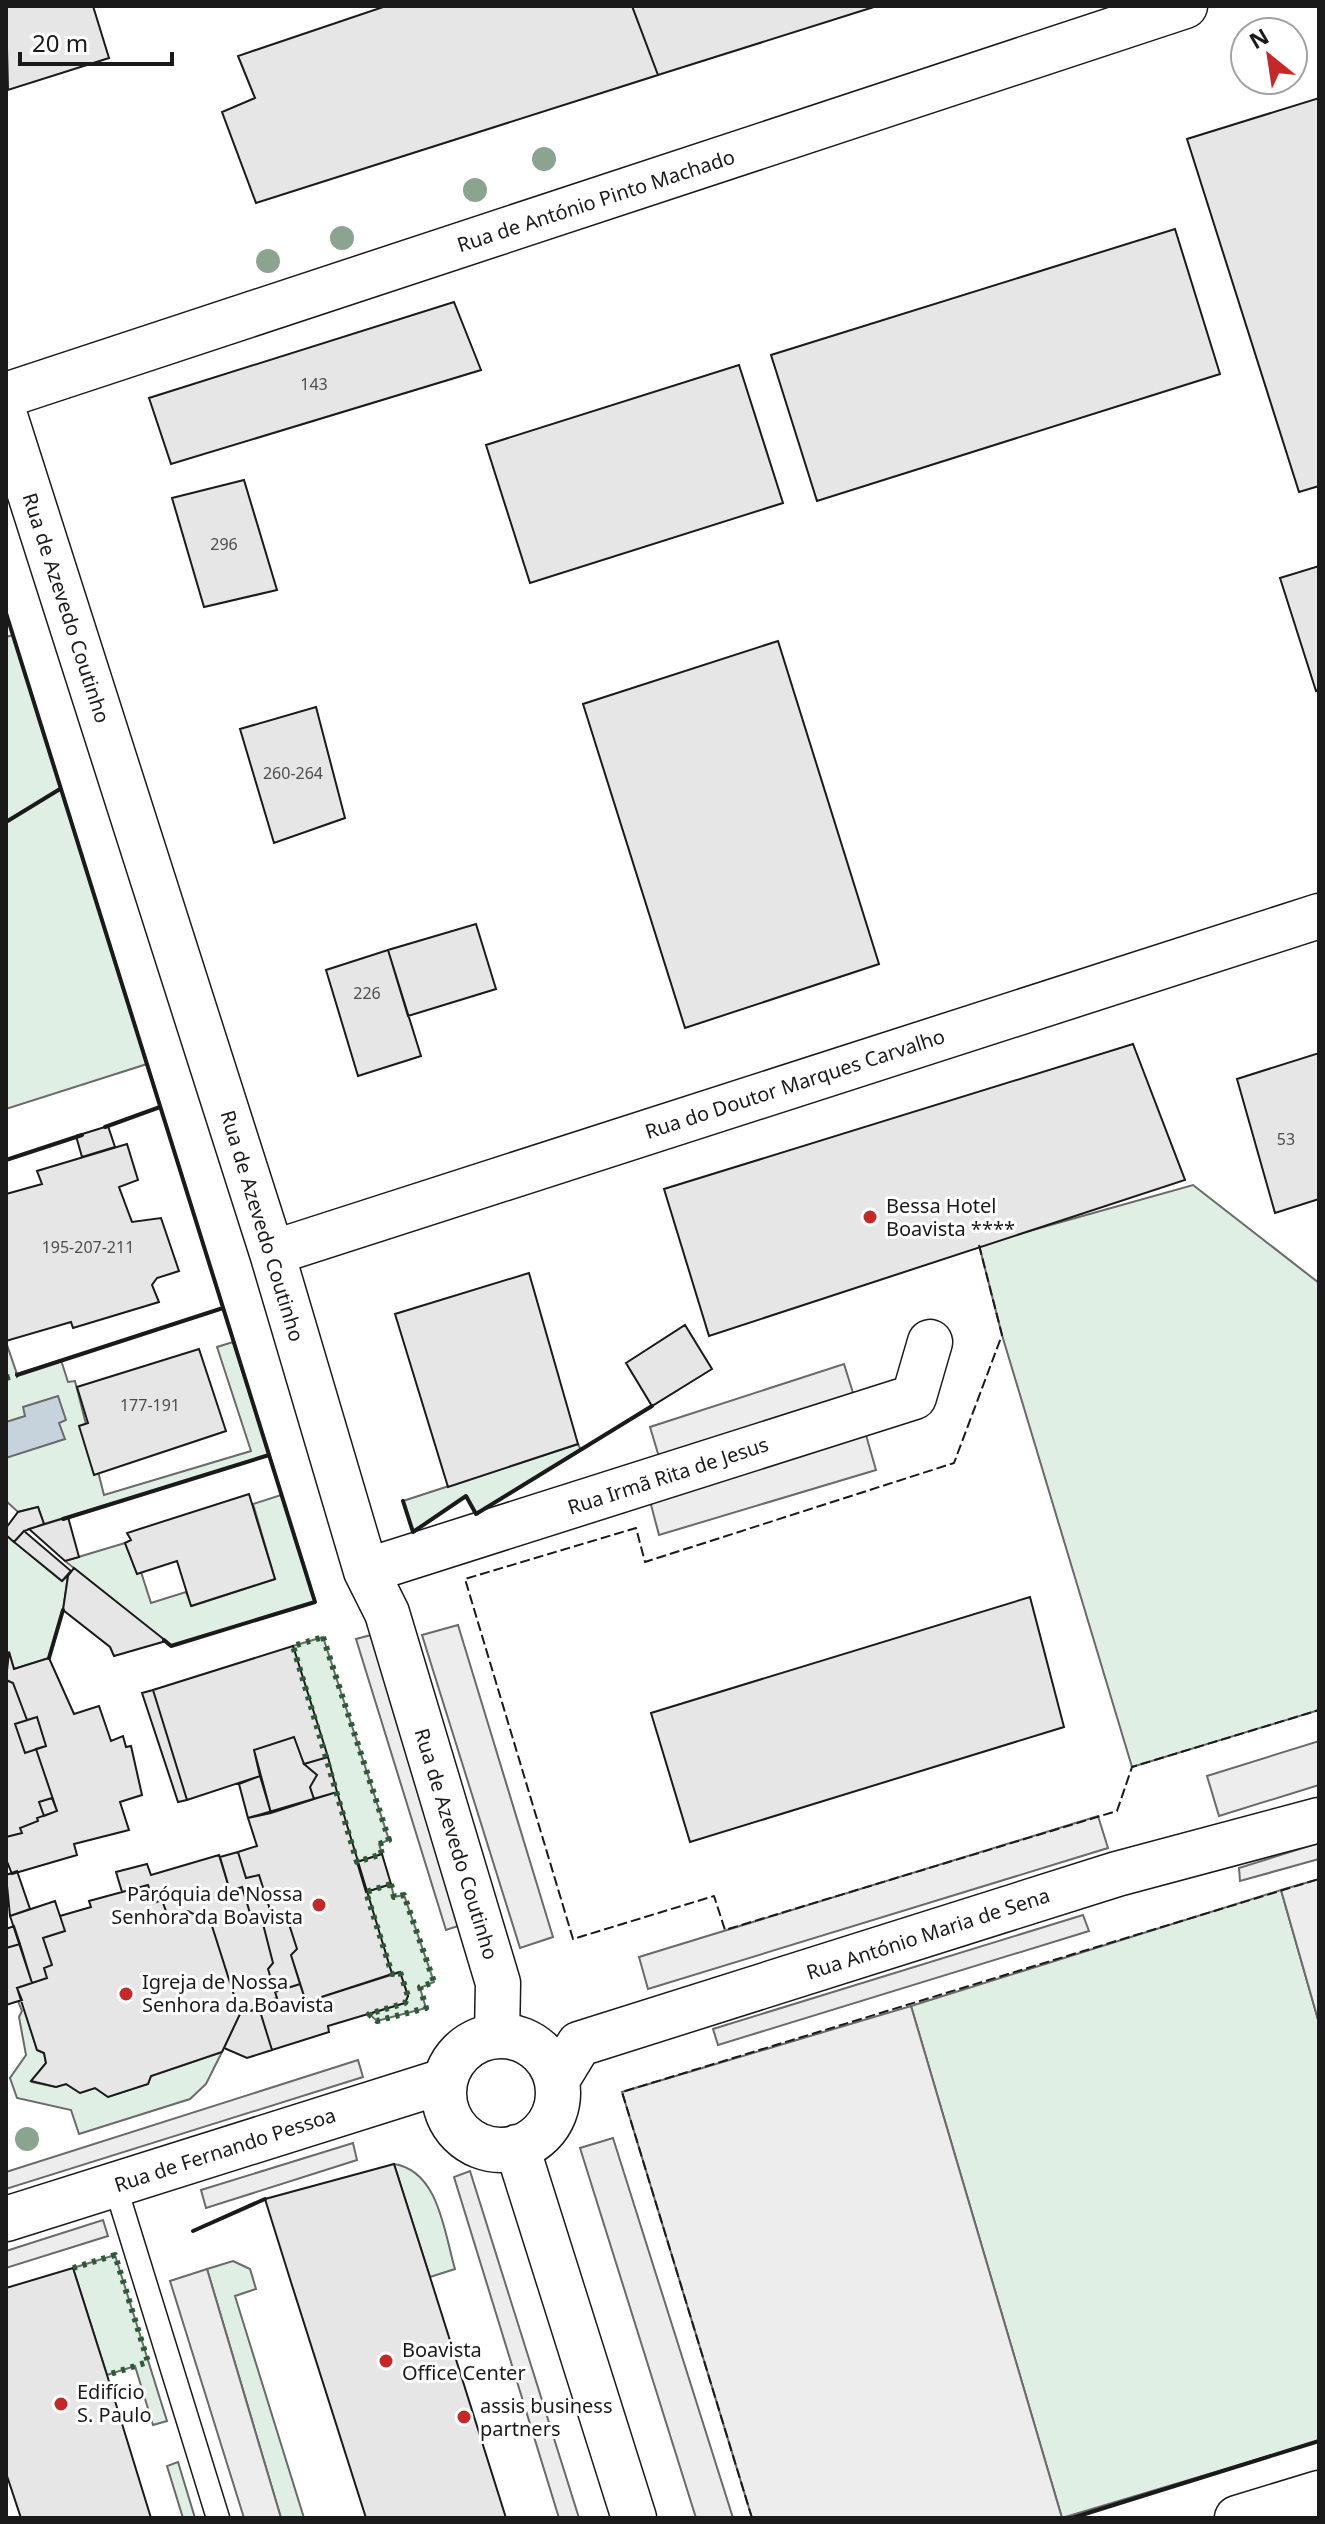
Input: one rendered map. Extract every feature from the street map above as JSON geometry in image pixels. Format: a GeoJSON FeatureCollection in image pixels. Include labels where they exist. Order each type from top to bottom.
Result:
{"type":"FeatureCollection","features":[{"type":"Feature","properties":{"kind":"street","name":"Rua de António Pinto Machado"},"geometry":{"type":"LineString","coordinates":[[6,395],[1185,6]]}},
{"type":"Feature","properties":{"kind":"street","name":"Rua de Azevedo Coutinho"},"geometry":{"type":"LineString","coordinates":[[6,419],[272,1253],[366,1571],[387,1613],[498,1983],[497,2036]]}},
{"type":"Feature","properties":{"kind":"street","name":"Rua do Doutor Marques Carvalho"},"geometry":{"type":"LineString","coordinates":[[272,1253],[1319,916]]}},
{"type":"Feature","properties":{"kind":"street","name":"Rua Irmã Rita de Jesus"},"geometry":{"type":"LineString","coordinates":[[366,1571],[914,1397],[930,1342]]}},
{"type":"Feature","properties":{"kind":"street","name":"Rua António Maria de Sena"},"geometry":{"type":"LineString","coordinates":[[557,2080],[579,2044],[1117,1874],[1319,1820]]}},
{"type":"Feature","properties":{"kind":"street"},"geometry":{"type":"LineString","coordinates":[[484,2037],[522,2039],[538,2049],[550,2063],[557,2080],[558,2098],[553,2117],[543,2133],[517,2147],[490,2150],[471,2142],[457,2130],[447,2114],[444,2081],[454,2059],[467,2046],[484,2037]]}},
{"type":"Feature","properties":{"kind":"street","name":"Rua de Fernando Pessoa"},"geometry":{"type":"LineString","coordinates":[[6,2219],[444,2081]]}},
{"type":"Feature","properties":{"kind":"street"},"geometry":{"type":"LineString","coordinates":[[517,2147],[634,2518]]}},
{"type":"Feature","properties":{"kind":"street"},"geometry":{"type":"LineString","coordinates":[[1237,2518],[1319,2493]]}},
{"type":"Feature","properties":{"kind":"lane"},"geometry":{"type":"LineString","coordinates":[[115,2185],[218,2518]]}},
{"type":"Feature","properties":{"kind":"green space"},"geometry":{"type":"Polygon","coordinates":[[[13,635],[147,1064],[6,1109],[6,637],[13,635]]]}},
{"type":"Feature","properties":{"kind":"green space"},"geometry":{"type":"Polygon","coordinates":[[[1193,1185],[1319,1283],[1319,1710],[1132,1767],[1002,1335],[979,1245],[1193,1185]]]}},
{"type":"Feature","properties":{"kind":"green space"},"geometry":{"type":"Polygon","coordinates":[[[6,1342],[17,1374],[61,1360],[68,1382],[75,1381],[104,1495],[251,1451],[217,1347],[233,1342],[269,1455],[44,1524],[38,1507],[18,1512],[6,1501],[6,1342]]]}},
{"type":"Feature","properties":{"kind":"green space"},"geometry":{"type":"Polygon","coordinates":[[[578,1444],[581,1450],[476,1514],[466,1496],[413,1532],[403,1501],[578,1444]]]}},
{"type":"Feature","properties":{"kind":"green space"},"geometry":{"type":"Polygon","coordinates":[[[281,1495],[315,1602],[171,1646],[65,1561],[125,1543],[137,1573],[141,1572],[151,1603],[186,1592],[192,1606],[275,1579],[253,1504],[281,1495]]]}},
{"type":"Feature","properties":{"kind":"green space"},"geometry":{"type":"Polygon","coordinates":[[[6,1535],[62,1581],[68,1576],[63,1610],[49,1658],[14,1669],[9,1652],[6,1653],[6,1535]]]}},
{"type":"Feature","properties":{"kind":"green space"},"geometry":{"type":"Polygon","coordinates":[[[323,1637],[389,1840],[379,1844],[382,1854],[357,1862],[293,1646],[323,1637]]]}},
{"type":"Feature","properties":{"kind":"green space"},"geometry":{"type":"Polygon","coordinates":[[[391,1884],[394,1897],[404,1895],[434,1982],[420,1988],[426,2008],[377,2021],[369,2014],[405,2003],[408,1996],[400,1972],[392,1974],[366,1892],[391,1884]]]}},
{"type":"Feature","properties":{"kind":"green space"},"geometry":{"type":"Polygon","coordinates":[[[1281,1890],[1319,2023],[1319,2441],[1062,2518],[911,2006],[1281,1890]]]}},
{"type":"Feature","properties":{"kind":"green space"},"geometry":{"type":"Polygon","coordinates":[[[22,2000],[37,2050],[44,2053],[46,2063],[32,2082],[56,2087],[66,2084],[80,2093],[95,2088],[108,2097],[148,2084],[151,2076],[222,2052],[206,2084],[190,2099],[79,2134],[71,2110],[17,2098],[10,2078],[26,2055],[19,2017],[22,2011],[18,2001],[22,2000]]]}},
{"type":"Feature","properties":{"kind":"green space"},"geometry":{"type":"Polygon","coordinates":[[[394,2164],[409,2169],[421,2178],[430,2191],[443,2221],[455,2269],[430,2277],[394,2164]]]}},
{"type":"Feature","properties":{"kind":"green space"},"geometry":{"type":"Polygon","coordinates":[[[115,2255],[167,2421],[153,2425],[135,2366],[107,2375],[73,2268],[115,2255]]]}},
{"type":"Feature","properties":{"kind":"green space"},"geometry":{"type":"Polygon","coordinates":[[[233,2261],[250,2269],[256,2289],[235,2296],[304,2518],[281,2518],[207,2269],[233,2261]]]}},
{"type":"Feature","properties":{"kind":"green space"},"geometry":{"type":"Polygon","coordinates":[[[178,2462],[195,2518],[183,2518],[167,2466],[178,2462]]]}},
{"type":"Feature","properties":{"kind":"shaded area"},"geometry":{"type":"Polygon","coordinates":[[[844,1364],[854,1396],[659,1457],[650,1427],[844,1364]]]}},
{"type":"Feature","properties":{"kind":"shaded area"},"geometry":{"type":"Polygon","coordinates":[[[58,1396],[66,1420],[59,1423],[65,1439],[6,1458],[6,1422],[25,1416],[23,1407],[58,1396]]]}},
{"type":"Feature","properties":{"kind":"shaded area"},"geometry":{"type":"Polygon","coordinates":[[[866,1435],[876,1470],[659,1535],[650,1501],[866,1435]]]}},
{"type":"Feature","properties":{"kind":"shaded area"},"geometry":{"type":"Polygon","coordinates":[[[458,1625],[553,1937],[520,1948],[422,1635],[458,1625]]]}},
{"type":"Feature","properties":{"kind":"shaded area"},"geometry":{"type":"Polygon","coordinates":[[[371,1635],[461,1925],[446,1930],[356,1639],[371,1635]]]}},
{"type":"Feature","properties":{"kind":"shaded area"},"geometry":{"type":"Polygon","coordinates":[[[1319,1741],[1319,1785],[1219,1816],[1207,1776],[1319,1741]]]}},
{"type":"Feature","properties":{"kind":"shaded area"},"geometry":{"type":"Polygon","coordinates":[[[1098,1816],[1108,1848],[648,1989],[639,1957],[1098,1816]]]}},
{"type":"Feature","properties":{"kind":"shaded area"},"geometry":{"type":"Polygon","coordinates":[[[1319,1843],[1319,1859],[1240,1881],[1239,1868],[1319,1843]]]}},
{"type":"Feature","properties":{"kind":"shaded area"},"geometry":{"type":"Polygon","coordinates":[[[1319,1879],[1319,2023],[1281,1890],[1319,1879]]]}},
{"type":"Feature","properties":{"kind":"shaded area"},"geometry":{"type":"Polygon","coordinates":[[[1083,1915],[1089,1931],[718,2045],[713,2029],[1083,1915]]]}},
{"type":"Feature","properties":{"kind":"shaded area"},"geometry":{"type":"Polygon","coordinates":[[[911,2006],[1062,2518],[752,2518],[622,2092],[911,2006]]]}},
{"type":"Feature","properties":{"kind":"shaded area"},"geometry":{"type":"Polygon","coordinates":[[[358,2060],[363,2077],[6,2189],[6,2172],[358,2060]]]}},
{"type":"Feature","properties":{"kind":"shaded area"},"geometry":{"type":"Polygon","coordinates":[[[613,2138],[733,2518],[696,2518],[580,2148],[613,2138]]]}},
{"type":"Feature","properties":{"kind":"shaded area"},"geometry":{"type":"Polygon","coordinates":[[[353,2143],[357,2160],[206,2208],[201,2190],[353,2143]]]}},
{"type":"Feature","properties":{"kind":"shaded area"},"geometry":{"type":"Polygon","coordinates":[[[470,2171],[579,2518],[559,2518],[454,2177],[470,2171]]]}},
{"type":"Feature","properties":{"kind":"shaded area"},"geometry":{"type":"Polygon","coordinates":[[[103,2220],[108,2236],[6,2268],[6,2251],[103,2220]]]}},
{"type":"Feature","properties":{"kind":"shaded area"},"geometry":{"type":"Polygon","coordinates":[[[207,2269],[281,2518],[244,2518],[170,2281],[207,2269]]]}},
{"type":"Feature","properties":{"kind":"building"},"geometry":{"type":"Polygon","coordinates":[[[6,6],[93,6],[109,58],[8,90],[6,6]]]}},
{"type":"Feature","properties":{"kind":"building"},"geometry":{"type":"Polygon","coordinates":[[[386,6],[632,6],[658,75],[256,203],[222,112],[255,98],[238,56],[386,6]]]}},
{"type":"Feature","properties":{"kind":"building"},"geometry":{"type":"Polygon","coordinates":[[[632,6],[877,6],[658,75],[632,6]]]}},
{"type":"Feature","properties":{"kind":"building"},"geometry":{"type":"Polygon","coordinates":[[[1319,98],[1319,486],[1299,492],[1187,139],[1319,98]]]}},
{"type":"Feature","properties":{"kind":"building"},"geometry":{"type":"Polygon","coordinates":[[[1175,229],[1220,374],[817,501],[771,355],[1175,229]]]}},
{"type":"Feature","properties":{"kind":"building"},"geometry":{"type":"Polygon","coordinates":[[[454,302],[481,370],[171,464],[149,398],[454,302]]]}},
{"type":"Feature","properties":{"kind":"building"},"geometry":{"type":"Polygon","coordinates":[[[739,365],[783,503],[530,583],[486,445],[739,365]]]}},
{"type":"Feature","properties":{"kind":"building"},"geometry":{"type":"Polygon","coordinates":[[[244,480],[277,590],[204,607],[172,498],[244,480]]]}},
{"type":"Feature","properties":{"kind":"building"},"geometry":{"type":"Polygon","coordinates":[[[1319,566],[1319,690],[1316,691],[1280,578],[1319,566]]]}},
{"type":"Feature","properties":{"kind":"building"},"geometry":{"type":"Polygon","coordinates":[[[778,641],[879,964],[685,1028],[583,704],[778,641]]]}},
{"type":"Feature","properties":{"kind":"building"},"geometry":{"type":"Polygon","coordinates":[[[316,707],[345,818],[274,843],[240,729],[316,707]]]}},
{"type":"Feature","properties":{"kind":"building"},"geometry":{"type":"Polygon","coordinates":[[[476,924],[496,989],[408,1016],[388,950],[476,924]]]}},
{"type":"Feature","properties":{"kind":"building"},"geometry":{"type":"Polygon","coordinates":[[[388,950],[421,1056],[358,1076],[326,970],[388,950]]]}},
{"type":"Feature","properties":{"kind":"building","name":"Bessa Hotel Boavista ****"},"geometry":{"type":"Polygon","coordinates":[[[1133,1044],[1185,1180],[709,1336],[664,1189],[1133,1044]]]}},
{"type":"Feature","properties":{"kind":"building"},"geometry":{"type":"Polygon","coordinates":[[[1319,1053],[1319,1199],[1275,1213],[1237,1079],[1319,1053]]]}},
{"type":"Feature","properties":{"kind":"building"},"geometry":{"type":"Polygon","coordinates":[[[108,1126],[115,1147],[82,1157],[76,1136],[108,1126]]]}},
{"type":"Feature","properties":{"kind":"building"},"geometry":{"type":"Polygon","coordinates":[[[127,1144],[138,1180],[119,1187],[132,1222],[161,1218],[179,1271],[157,1278],[152,1285],[159,1302],[73,1328],[71,1322],[6,1341],[6,1194],[42,1184],[37,1171],[127,1144]]]}},
{"type":"Feature","properties":{"kind":"building"},"geometry":{"type":"Polygon","coordinates":[[[529,1273],[578,1444],[448,1487],[395,1314],[529,1273]]]}},
{"type":"Feature","properties":{"kind":"building"},"geometry":{"type":"Polygon","coordinates":[[[685,1325],[712,1369],[652,1406],[626,1363],[685,1325]]]}},
{"type":"Feature","properties":{"kind":"building"},"geometry":{"type":"Polygon","coordinates":[[[199,1349],[226,1431],[94,1475],[79,1426],[88,1423],[77,1387],[199,1349]]]}},
{"type":"Feature","properties":{"kind":"building"},"geometry":{"type":"Polygon","coordinates":[[[249,1494],[275,1579],[191,1606],[177,1561],[137,1574],[125,1543],[131,1540],[127,1533],[249,1494]]]}},
{"type":"Feature","properties":{"kind":"building"},"geometry":{"type":"Polygon","coordinates":[[[38,1507],[44,1524],[24,1531],[14,1542],[6,1535],[6,1528],[18,1512],[38,1507]]]}},
{"type":"Feature","properties":{"kind":"building"},"geometry":{"type":"Polygon","coordinates":[[[68,1517],[79,1557],[65,1561],[29,1529],[68,1517]]]}},
{"type":"Feature","properties":{"kind":"building"},"geometry":{"type":"Polygon","coordinates":[[[24,1531],[71,1571],[62,1581],[14,1542],[24,1531]]]}},
{"type":"Feature","properties":{"kind":"building"},"geometry":{"type":"Polygon","coordinates":[[[74,1568],[166,1641],[114,1656],[110,1647],[63,1610],[68,1576],[74,1568]]]}},
{"type":"Feature","properties":{"kind":"building"},"geometry":{"type":"Polygon","coordinates":[[[1030,1597],[1064,1727],[690,1842],[651,1713],[1030,1597]]]}},
{"type":"Feature","properties":{"kind":"building"},"geometry":{"type":"Polygon","coordinates":[[[293,1646],[328,1757],[304,1764],[294,1737],[254,1750],[260,1776],[187,1800],[153,1690],[293,1646]]]}},
{"type":"Feature","properties":{"kind":"building"},"geometry":{"type":"Polygon","coordinates":[[[9,1652],[14,1669],[49,1658],[74,1714],[99,1706],[111,1741],[123,1736],[126,1747],[131,1746],[142,1795],[120,1802],[129,1830],[74,1844],[77,1855],[12,1874],[6,1859],[6,1837],[22,1833],[20,1828],[57,1811],[36,1749],[46,1746],[37,1717],[27,1720],[13,1683],[6,1680],[9,1652]]]}},
{"type":"Feature","properties":{"kind":"building"},"geometry":{"type":"Polygon","coordinates":[[[6,1680],[13,1683],[27,1720],[37,1717],[46,1746],[36,1749],[57,1811],[20,1828],[22,1833],[6,1837],[6,1680]]]}},
{"type":"Feature","properties":{"kind":"building"},"geometry":{"type":"Polygon","coordinates":[[[153,1690],[187,1800],[178,1802],[142,1693],[153,1690]]]}},
{"type":"Feature","properties":{"kind":"building"},"geometry":{"type":"Polygon","coordinates":[[[37,1717],[46,1746],[25,1753],[15,1724],[37,1717]]]}},
{"type":"Feature","properties":{"kind":"building"},"geometry":{"type":"Polygon","coordinates":[[[294,1737],[304,1764],[317,1775],[310,1787],[314,1799],[271,1813],[254,1750],[294,1737]]]}},
{"type":"Feature","properties":{"kind":"building"},"geometry":{"type":"Polygon","coordinates":[[[328,1757],[337,1792],[314,1799],[310,1787],[317,1775],[304,1764],[328,1757]]]}},
{"type":"Feature","properties":{"kind":"building"},"geometry":{"type":"Polygon","coordinates":[[[260,1776],[271,1813],[248,1818],[239,1784],[260,1776]]]}},
{"type":"Feature","properties":{"kind":"building","name":"Paróquia de Nossa Senhora da Boavista"},"geometry":{"type":"Polygon","coordinates":[[[337,1792],[392,1974],[306,2002],[291,1955],[297,1949],[288,1921],[278,1924],[273,1919],[259,1875],[246,1878],[238,1852],[257,1846],[248,1818],[337,1792]]]}},
{"type":"Feature","properties":{"kind":"building"},"geometry":{"type":"Polygon","coordinates":[[[52,1798],[57,1811],[44,1816],[39,1802],[52,1798]]]}},
{"type":"Feature","properties":{"kind":"building"},"geometry":{"type":"Polygon","coordinates":[[[238,1852],[246,1878],[259,1875],[273,1919],[278,1924],[288,1921],[297,1949],[291,1955],[300,1984],[275,1992],[268,1969],[273,1963],[263,1924],[254,1926],[242,1887],[230,1891],[220,1857],[238,1852]]]}},
{"type":"Feature","properties":{"kind":"building"},"geometry":{"type":"Polygon","coordinates":[[[382,1854],[391,1884],[366,1892],[357,1862],[382,1854]]]}},
{"type":"Feature","properties":{"kind":"building"},"geometry":{"type":"Polygon","coordinates":[[[219,1855],[230,1891],[242,1887],[254,1926],[263,1924],[273,1963],[268,1969],[277,1998],[267,2001],[269,2006],[240,2014],[211,1923],[188,1911],[168,1917],[162,1900],[154,1903],[148,1885],[122,1892],[116,1872],[147,1864],[151,1875],[219,1855]]]}},
{"type":"Feature","properties":{"kind":"building"},"geometry":{"type":"Polygon","coordinates":[[[17,1871],[30,1909],[10,1916],[6,1875],[17,1871]]]}},
{"type":"Feature","properties":{"kind":"building","name":"Igreja de Nossa Senhora da Boavista"},"geometry":{"type":"Polygon","coordinates":[[[148,1885],[154,1903],[162,1900],[168,1917],[188,1911],[211,1923],[240,2014],[222,2052],[151,2076],[148,2084],[108,2097],[95,2088],[80,2093],[66,2084],[56,2087],[31,2081],[46,2063],[44,2053],[37,2050],[17,1988],[47,1978],[44,1968],[52,1965],[43,1938],[65,1931],[60,1916],[91,1907],[89,1901],[148,1885]]]}},
{"type":"Feature","properties":{"kind":"building"},"geometry":{"type":"Polygon","coordinates":[[[55,1901],[65,1931],[43,1938],[52,1965],[44,1968],[47,1978],[32,1983],[10,1916],[55,1901]]]}},
{"type":"Feature","properties":{"kind":"building"},"geometry":{"type":"Polygon","coordinates":[[[14,1926],[20,1944],[6,1948],[6,1929],[14,1926]]]}},
{"type":"Feature","properties":{"kind":"building"},"geometry":{"type":"Polygon","coordinates":[[[20,1944],[32,1983],[17,1988],[22,2000],[6,2005],[6,1948],[20,1944]]]}},
{"type":"Feature","properties":{"kind":"building"},"geometry":{"type":"Polygon","coordinates":[[[400,1972],[408,1996],[405,2003],[328,2026],[329,2032],[272,2050],[259,2008],[277,1998],[275,1992],[300,1984],[306,2002],[400,1972]]]}},
{"type":"Feature","properties":{"kind":"building"},"geometry":{"type":"Polygon","coordinates":[[[259,2008],[272,2050],[247,2058],[224,2048],[240,2014],[259,2008]]]}},
{"type":"Feature","properties":{"kind":"building","name":"Boavista Office Center"},"geometry":{"type":"Polygon","coordinates":[[[394,2164],[506,2518],[366,2518],[290,2279],[265,2199],[394,2164]]]}},
{"type":"Feature","properties":{"kind":"building","name":"Edifício S. Paulo"},"geometry":{"type":"Polygon","coordinates":[[[73,2268],[151,2518],[21,2518],[6,2473],[6,2288],[73,2268]]]}},
{"type":"Feature","properties":{"kind":"hedge"},"geometry":{"type":"LineString","coordinates":[[6,1378],[17,1375]]}},
{"type":"Feature","properties":{"kind":"hedge"},"geometry":{"type":"LineString","coordinates":[[323,1637],[389,1840],[379,1844],[382,1854],[357,1862],[293,1646],[323,1637]]}},
{"type":"Feature","properties":{"kind":"hedge"},"geometry":{"type":"LineString","coordinates":[[391,1884],[394,1897],[404,1895],[434,1982],[420,1987],[426,2008],[377,2021],[369,2014],[405,2003],[408,1996],[400,1972],[392,1974],[366,1892],[391,1884]]}},
{"type":"Feature","properties":{"kind":"hedge"},"geometry":{"type":"LineString","coordinates":[[73,2268],[115,2255],[148,2362],[107,2375]]}},
{"type":"Feature","properties":{"kind":"fence"},"geometry":{"type":"LineString","coordinates":[[979,1245],[1002,1335],[954,1463],[645,1562],[636,1528],[465,1579],[573,1939],[714,1896],[725,1930],[1117,1811],[1132,1767],[1319,1710]]}},
{"type":"Feature","properties":{"kind":"fence"},"geometry":{"type":"LineString","coordinates":[[752,2518],[622,2092],[1319,1879]]}},
{"type":"Feature","properties":{"kind":"wall"},"geometry":{"type":"LineString","coordinates":[[6,613],[315,1602],[171,1646],[164,1640]]}},
{"type":"Feature","properties":{"kind":"wall"},"geometry":{"type":"LineString","coordinates":[[6,822],[60,789]]}},
{"type":"Feature","properties":{"kind":"wall"},"geometry":{"type":"LineString","coordinates":[[105,1127],[160,1107]]}},
{"type":"Feature","properties":{"kind":"wall"},"geometry":{"type":"LineString","coordinates":[[6,1160],[82,1135]]}},
{"type":"Feature","properties":{"kind":"wall"},"geometry":{"type":"LineString","coordinates":[[17,1375],[223,1308]]}},
{"type":"Feature","properties":{"kind":"wall"},"geometry":{"type":"LineString","coordinates":[[403,1501],[413,1532],[466,1496],[476,1514],[652,1406]]}},
{"type":"Feature","properties":{"kind":"wall"},"geometry":{"type":"LineString","coordinates":[[63,1519],[269,1455]]}},
{"type":"Feature","properties":{"kind":"wall"},"geometry":{"type":"LineString","coordinates":[[49,1658],[63,1610]]}},
{"type":"Feature","properties":{"kind":"wall"},"geometry":{"type":"LineString","coordinates":[[193,2231],[265,2199]]}},
{"type":"Feature","properties":{"kind":"wall"},"geometry":{"type":"LineString","coordinates":[[1072,2518],[1319,2441]]}},
{"type":"Feature","properties":{"kind":"place","name":"Bessa Hotel Boavista ****"},"geometry":{"type":"Point","coordinates":[870,1217]}},
{"type":"Feature","properties":{"kind":"place","name":"Paróquia de Nossa Senhora da Boavista"},"geometry":{"type":"Point","coordinates":[319,1905]}},
{"type":"Feature","properties":{"kind":"place","name":"Igreja de Nossa Senhora da Boavista"},"geometry":{"type":"Point","coordinates":[126,1994]}},
{"type":"Feature","properties":{"kind":"place","name":"Boavista Office Center"},"geometry":{"type":"Point","coordinates":[386,2361]}},
{"type":"Feature","properties":{"kind":"place","name":"Edifício S. Paulo"},"geometry":{"type":"Point","coordinates":[61,2404]}},
{"type":"Feature","properties":{"kind":"place","name":"assis business partners"},"geometry":{"type":"Point","coordinates":[464,2417]}}]}
